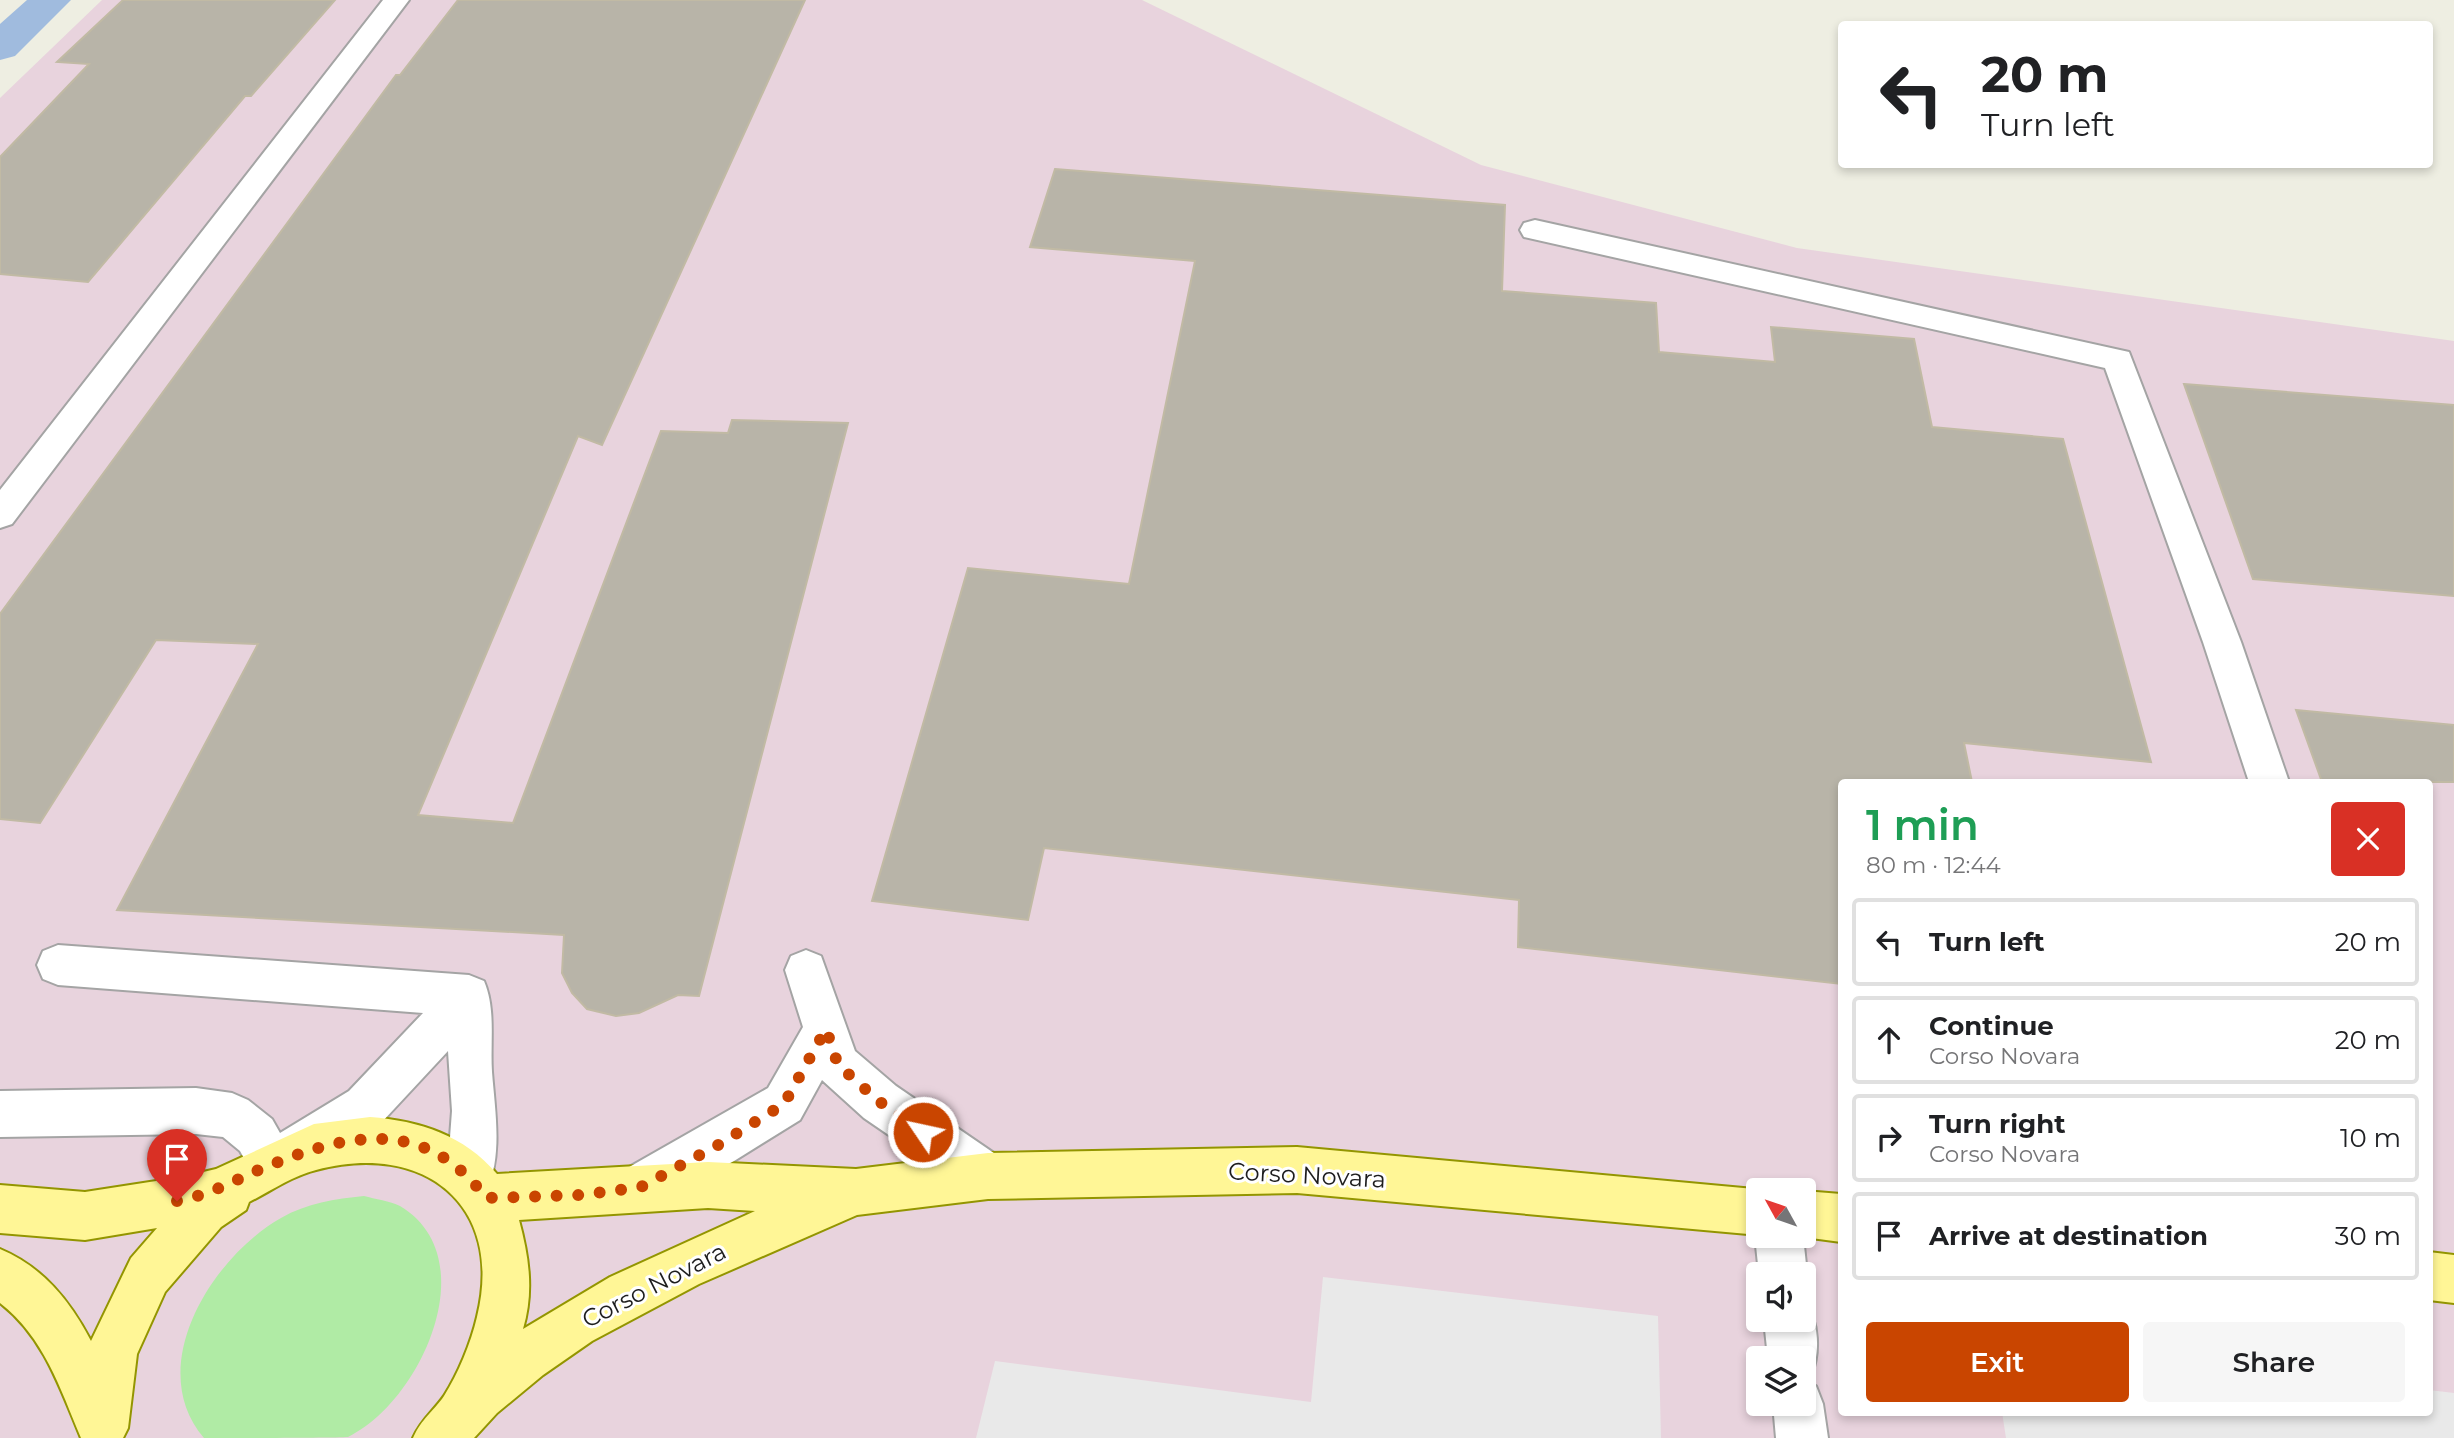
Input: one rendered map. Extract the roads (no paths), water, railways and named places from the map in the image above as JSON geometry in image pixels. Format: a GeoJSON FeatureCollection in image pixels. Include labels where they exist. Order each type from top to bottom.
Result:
{"type":"FeatureCollection","features":[{"type":"Feature","properties":{"kind":"main road"},"geometry":{"type":"LineString","coordinates":[[0,1209],[81,1216],[202,1197],[272,1164],[329,1143],[383,1138],[432,1149],[478,1187]]}},
{"type":"Feature","properties":{"kind":"main road"},"geometry":{"type":"LineString","coordinates":[[103,1433],[112,1351],[148,1275],[204,1210],[272,1164]]}},
{"type":"Feature","properties":{"kind":"main road","name":"Corso Novara"},"geometry":{"type":"LineString","coordinates":[[452,1421],[493,1348],[506,1291],[502,1240],[478,1187],[582,1195],[641,1187],[708,1185],[856,1192],[988,1176],[1297,1170],[1746,1210]]}},
{"type":"Feature","properties":{"kind":"main road","name":"Corso Novara"},"geometry":{"type":"LineString","coordinates":[[452,1421],[531,1354],[604,1307],[682,1266],[856,1192]]}},
{"type":"Feature","properties":{"kind":"main road"},"geometry":{"type":"LineString","coordinates":[[1816,1216],[1838,1218]]}},
{"type":"Feature","properties":{"kind":"main road"},"geometry":{"type":"LineString","coordinates":[[0,1273],[18,1284],[61,1330],[103,1433]]}},
{"type":"Feature","properties":{"kind":"street"},"geometry":{"type":"LineString","coordinates":[[0,515],[396,0]]}},
{"type":"Feature","properties":{"kind":"street"},"geometry":{"type":"LineString","coordinates":[[1535,230],[2118,360],[2222,642],[2268,779]]}},
{"type":"Feature","properties":{"kind":"street"},"geometry":{"type":"LineString","coordinates":[[58,965],[470,996]]}},
{"type":"Feature","properties":{"kind":"street"},"geometry":{"type":"LineString","coordinates":[[806,970],[838,1065],[880,1102],[988,1176]]}},
{"type":"Feature","properties":{"kind":"street"},"geometry":{"type":"LineString","coordinates":[[0,1114],[197,1111],[232,1116],[256,1135],[272,1164],[365,1107],[470,996]]}},
{"type":"Feature","properties":{"kind":"street"},"geometry":{"type":"LineString","coordinates":[[470,996],[470,1072],[475,1111],[478,1187]]}},
{"type":"Feature","properties":{"kind":"street"},"geometry":{"type":"LineString","coordinates":[[641,1187],[718,1145],[784,1104],[826,1029]]}},
{"type":"Feature","properties":{"kind":"street"},"geometry":{"type":"LineString","coordinates":[[1799,1416],[1802,1438]]}},
{"type":"Feature","properties":{"kind":"waterway"},"geometry":{"type":"LineString","coordinates":[[0,47],[51,0]]}}]}
